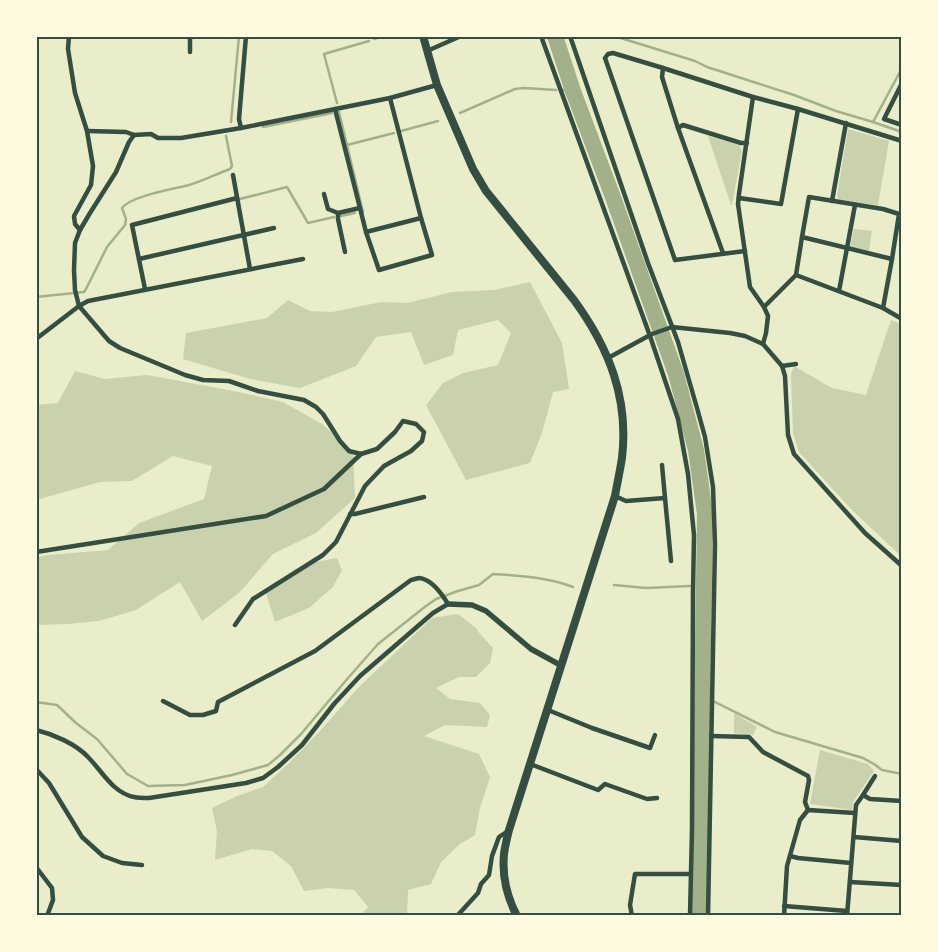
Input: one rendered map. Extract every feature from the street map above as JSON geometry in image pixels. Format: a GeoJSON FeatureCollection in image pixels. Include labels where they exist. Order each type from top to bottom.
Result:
{"type":"FeatureCollection","features":[{"type":"Feature","properties":{"kind":"main road"},"geometry":{"type":"LineString","coordinates":[[423,36],[438,85],[473,169],[486,191],[586,316],[597,335],[617,383],[623,428],[622,458],[615,496],[509,830],[504,854],[504,873],[506,887],[517,916]]}},
{"type":"Feature","properties":{"kind":"street"},"geometry":{"type":"LineString","coordinates":[[69,36],[68,49],[75,93],[87,131],[93,166],[91,185],[74,216],[75,224],[80,230]]}},
{"type":"Feature","properties":{"kind":"street"},"geometry":{"type":"LineString","coordinates":[[190,36],[190,52]]}},
{"type":"Feature","properties":{"kind":"street"},"geometry":{"type":"LineString","coordinates":[[241,128],[239,119],[246,36]]}},
{"type":"Feature","properties":{"kind":"street"},"geometry":{"type":"LineString","coordinates":[[427,51],[461,36]]}},
{"type":"Feature","properties":{"kind":"street"},"geometry":{"type":"LineString","coordinates":[[541,36],[651,335],[678,419],[688,474],[694,535],[690,916]]}},
{"type":"Feature","properties":{"kind":"street"},"geometry":{"type":"LineString","coordinates":[[570,36],[671,328],[705,437],[713,487],[715,544],[708,916]]}},
{"type":"Feature","properties":{"kind":"street"},"geometry":{"type":"LineString","coordinates":[[745,251],[675,260],[605,58],[608,54],[613,53],[902,141]]}},
{"type":"Feature","properties":{"kind":"street"},"geometry":{"type":"LineString","coordinates":[[662,68],[662,77],[678,128],[723,253]]}},
{"type":"Feature","properties":{"kind":"street"},"geometry":{"type":"LineString","coordinates":[[902,83],[884,119],[902,125]]}},
{"type":"Feature","properties":{"kind":"street"},"geometry":{"type":"LineString","coordinates":[[87,131],[126,132],[134,135],[151,134],[158,138],[181,138],[390,98],[438,85]]}},
{"type":"Feature","properties":{"kind":"street"},"geometry":{"type":"LineString","coordinates":[[753,97],[738,198],[750,287],[768,316],[763,344]]}},
{"type":"Feature","properties":{"kind":"street"},"geometry":{"type":"LineString","coordinates":[[334,109],[366,232],[379,270],[432,255],[390,98]]}},
{"type":"Feature","properties":{"kind":"street"},"geometry":{"type":"LineString","coordinates":[[738,198],[781,204],[798,109]]}},
{"type":"Feature","properties":{"kind":"street"},"geometry":{"type":"LineString","coordinates":[[832,201],[846,123]]}},
{"type":"Feature","properties":{"kind":"street"},"geometry":{"type":"LineString","coordinates":[[678,128],[683,125],[740,143],[746,143]]}},
{"type":"Feature","properties":{"kind":"street"},"geometry":{"type":"LineString","coordinates":[[134,135],[116,172],[80,230],[74,257],[75,290],[78,306],[109,341],[120,348],[202,380],[230,381],[258,392],[304,400],[324,414],[340,441],[349,451],[361,454]]}},
{"type":"Feature","properties":{"kind":"street"},"geometry":{"type":"LineString","coordinates":[[233,175],[250,269]]}},
{"type":"Feature","properties":{"kind":"street"},"geometry":{"type":"LineString","coordinates":[[324,194],[328,209],[338,213],[360,208]]}},
{"type":"Feature","properties":{"kind":"street"},"geometry":{"type":"LineString","coordinates":[[764,307],[796,275],[809,197],[883,209],[899,214],[883,308]]}},
{"type":"Feature","properties":{"kind":"street"},"geometry":{"type":"LineString","coordinates":[[145,289],[132,226],[237,198]]}},
{"type":"Feature","properties":{"kind":"street"},"geometry":{"type":"LineString","coordinates":[[839,291],[854,205]]}},
{"type":"Feature","properties":{"kind":"street"},"geometry":{"type":"LineString","coordinates":[[338,213],[344,252]]}},
{"type":"Feature","properties":{"kind":"street"},"geometry":{"type":"LineString","coordinates":[[366,232],[421,218]]}},
{"type":"Feature","properties":{"kind":"street"},"geometry":{"type":"LineString","coordinates":[[139,259],[274,228]]}},
{"type":"Feature","properties":{"kind":"street"},"geometry":{"type":"LineString","coordinates":[[802,237],[892,259]]}},
{"type":"Feature","properties":{"kind":"street"},"geometry":{"type":"LineString","coordinates":[[36,339],[78,306],[88,301],[303,259]]}},
{"type":"Feature","properties":{"kind":"street"},"geometry":{"type":"LineString","coordinates":[[796,275],[883,308],[902,319]]}},
{"type":"Feature","properties":{"kind":"street"},"geometry":{"type":"LineString","coordinates":[[608,358],[651,335],[671,328],[730,333],[745,336],[763,344],[782,366],[786,376],[788,435],[794,454],[865,533],[902,566]]}},
{"type":"Feature","properties":{"kind":"street"},"geometry":{"type":"LineString","coordinates":[[782,366],[796,364]]}},
{"type":"Feature","properties":{"kind":"street"},"geometry":{"type":"LineString","coordinates":[[36,552],[266,516],[324,489],[361,454],[377,449],[395,432],[403,421],[416,424],[424,432],[422,441],[384,466],[365,486],[336,542],[323,555],[253,599],[235,625]]}},
{"type":"Feature","properties":{"kind":"street"},"geometry":{"type":"LineString","coordinates":[[662,465],[671,561]]}},
{"type":"Feature","properties":{"kind":"street"},"geometry":{"type":"LineString","coordinates":[[615,496],[626,501],[665,498]]}},
{"type":"Feature","properties":{"kind":"street"},"geometry":{"type":"LineString","coordinates":[[350,514],[424,497]]}},
{"type":"Feature","properties":{"kind":"street"},"geometry":{"type":"LineString","coordinates":[[163,701],[190,714],[203,715],[216,710],[218,702],[316,652],[411,580],[418,578],[429,583],[441,592],[448,604]]}},
{"type":"Feature","properties":{"kind":"street"},"geometry":{"type":"LineString","coordinates":[[36,730],[65,741],[86,755],[119,791],[134,797],[149,798],[246,783],[264,778],[302,745],[334,704],[360,676],[433,613],[448,604],[472,605],[486,610],[531,649],[562,666]]}},
{"type":"Feature","properties":{"kind":"street"},"geometry":{"type":"LineString","coordinates":[[548,710],[592,728],[650,748],[655,735]]}},
{"type":"Feature","properties":{"kind":"street"},"geometry":{"type":"LineString","coordinates":[[711,736],[749,737],[763,752],[808,776],[809,780],[804,802],[808,810]]}},
{"type":"Feature","properties":{"kind":"street"},"geometry":{"type":"LineString","coordinates":[[530,764],[598,790],[605,784],[647,799],[657,798]]}},
{"type":"Feature","properties":{"kind":"street"},"geometry":{"type":"LineString","coordinates":[[36,769],[49,783],[82,837],[89,844],[103,856],[122,863],[142,865]]}},
{"type":"Feature","properties":{"kind":"street"},"geometry":{"type":"LineString","coordinates":[[784,906],[847,914],[856,805],[875,776]]}},
{"type":"Feature","properties":{"kind":"street"},"geometry":{"type":"LineString","coordinates":[[863,795],[870,799],[902,801]]}},
{"type":"Feature","properties":{"kind":"street"},"geometry":{"type":"LineString","coordinates":[[808,810],[856,813]]}},
{"type":"Feature","properties":{"kind":"street"},"geometry":{"type":"LineString","coordinates":[[784,916],[787,866],[800,820],[808,810]]}},
{"type":"Feature","properties":{"kind":"street"},"geometry":{"type":"LineString","coordinates":[[457,916],[478,893],[481,884],[489,875],[492,856],[499,837],[509,830]]}},
{"type":"Feature","properties":{"kind":"street"},"geometry":{"type":"LineString","coordinates":[[854,837],[902,840]]}},
{"type":"Feature","properties":{"kind":"street"},"geometry":{"type":"LineString","coordinates":[[790,856],[851,863]]}},
{"type":"Feature","properties":{"kind":"street"},"geometry":{"type":"LineString","coordinates":[[36,867],[52,888],[53,900],[47,916]]}},
{"type":"Feature","properties":{"kind":"street"},"geometry":{"type":"LineString","coordinates":[[633,916],[630,905],[635,874],[691,874]]}},
{"type":"Feature","properties":{"kind":"street"},"geometry":{"type":"LineString","coordinates":[[850,882],[902,885]]}},
{"type":"Feature","properties":{"kind":"green space"},"geometry":{"type":"Polygon","coordinates":[[[848,129],[889,141],[878,205],[839,200],[837,196],[848,129]]]}},
{"type":"Feature","properties":{"kind":"green space"},"geometry":{"type":"Polygon","coordinates":[[[708,136],[739,145],[742,151],[732,205],[731,205],[708,136]]]}},
{"type":"Feature","properties":{"kind":"green space"},"geometry":{"type":"Polygon","coordinates":[[[854,229],[872,231],[869,251],[850,247],[854,229]]]}},
{"type":"Feature","properties":{"kind":"green space"},"geometry":{"type":"Polygon","coordinates":[[[530,282],[562,343],[569,389],[553,392],[542,433],[530,463],[466,480],[426,405],[443,383],[463,373],[498,365],[511,333],[498,320],[458,330],[453,355],[424,365],[411,332],[376,337],[356,366],[300,388],[250,379],[183,359],[186,333],[267,318],[288,300],[310,311],[332,312],[381,302],[407,303],[452,292],[494,290],[530,282]]]}},
{"type":"Feature","properties":{"kind":"green space"},"geometry":{"type":"Polygon","coordinates":[[[891,320],[902,324],[902,557],[852,510],[799,452],[793,433],[791,375],[794,366],[832,388],[866,395],[891,320]]]}},
{"type":"Feature","properties":{"kind":"green space"},"geometry":{"type":"Polygon","coordinates":[[[75,371],[105,379],[147,375],[283,402],[322,424],[353,451],[355,498],[316,533],[273,554],[239,593],[202,621],[180,582],[136,610],[99,621],[36,625],[36,557],[108,550],[139,523],[204,499],[212,466],[173,456],[132,481],[100,482],[36,500],[36,405],[58,403],[75,371]]]}},
{"type":"Feature","properties":{"kind":"green space"},"geometry":{"type":"Polygon","coordinates":[[[337,558],[342,570],[333,587],[309,608],[275,622],[266,593],[291,575],[316,562],[337,558]]]}},
{"type":"Feature","properties":{"kind":"green space"},"geometry":{"type":"Polygon","coordinates":[[[458,614],[476,628],[493,648],[490,663],[476,677],[459,677],[436,688],[450,699],[480,703],[490,715],[487,727],[445,725],[424,736],[479,754],[490,777],[480,808],[475,835],[460,844],[441,862],[431,884],[408,890],[407,916],[360,916],[368,907],[354,890],[328,888],[304,891],[291,866],[272,851],[252,849],[215,860],[217,831],[212,808],[237,796],[263,787],[319,732],[359,687],[432,618],[458,614]]]}},
{"type":"Feature","properties":{"kind":"green space"},"geometry":{"type":"Polygon","coordinates":[[[734,713],[757,727],[753,735],[734,733],[734,713]]]}},
{"type":"Feature","properties":{"kind":"green space"},"geometry":{"type":"Polygon","coordinates":[[[820,750],[868,764],[874,771],[853,802],[852,810],[810,804],[820,750]]]}},
{"type":"Feature","properties":{"kind":"waterway"},"geometry":{"type":"LineString","coordinates":[[231,122],[239,36]]}},
{"type":"Feature","properties":{"kind":"waterway"},"geometry":{"type":"LineString","coordinates":[[374,39],[384,36]]}},
{"type":"Feature","properties":{"kind":"waterway"},"geometry":{"type":"LineString","coordinates":[[555,36],[573,91],[676,374],[696,450],[705,514],[699,916]]}},
{"type":"Feature","properties":{"kind":"waterway"},"geometry":{"type":"LineString","coordinates":[[614,36],[695,61],[707,67],[902,132]]}},
{"type":"Feature","properties":{"kind":"waterway"},"geometry":{"type":"LineString","coordinates":[[337,103],[324,54],[369,41]]}},
{"type":"Feature","properties":{"kind":"waterway"},"geometry":{"type":"LineString","coordinates":[[873,122],[902,68]]}},
{"type":"Feature","properties":{"kind":"waterway"},"geometry":{"type":"LineString","coordinates":[[460,113],[515,89],[556,90]]}},
{"type":"Feature","properties":{"kind":"waterway"},"geometry":{"type":"LineString","coordinates":[[562,90],[573,91]]}},
{"type":"Feature","properties":{"kind":"waterway"},"geometry":{"type":"LineString","coordinates":[[339,112],[363,212]]}},
{"type":"Feature","properties":{"kind":"waterway"},"geometry":{"type":"LineString","coordinates":[[263,127],[332,113]]}},
{"type":"Feature","properties":{"kind":"waterway"},"geometry":{"type":"LineString","coordinates":[[401,131],[438,121]]}},
{"type":"Feature","properties":{"kind":"waterway"},"geometry":{"type":"LineString","coordinates":[[347,145],[394,133]]}},
{"type":"Feature","properties":{"kind":"waterway"},"geometry":{"type":"LineString","coordinates":[[36,297],[84,292],[107,247],[125,225],[126,219],[122,208],[127,204],[153,194],[194,183],[230,169],[232,166],[226,136]]}},
{"type":"Feature","properties":{"kind":"waterway"},"geometry":{"type":"LineString","coordinates":[[240,199],[287,187],[308,223],[334,217]]}},
{"type":"Feature","properties":{"kind":"waterway"},"geometry":{"type":"LineString","coordinates":[[341,216],[355,213]]}},
{"type":"Feature","properties":{"kind":"waterway"},"geometry":{"type":"LineString","coordinates":[[36,702],[57,705],[97,739],[127,774],[148,786],[185,785],[232,775],[268,765],[280,755],[301,734],[378,644],[436,599],[479,585],[493,574],[543,579],[573,587]]}},
{"type":"Feature","properties":{"kind":"waterway"},"geometry":{"type":"LineString","coordinates":[[614,585],[646,588],[690,586]]}},
{"type":"Feature","properties":{"kind":"waterway"},"geometry":{"type":"LineString","coordinates":[[698,585],[704,585]]}},
{"type":"Feature","properties":{"kind":"waterway"},"geometry":{"type":"LineString","coordinates":[[703,696],[775,732],[863,758],[882,770],[902,774]]}}]}
